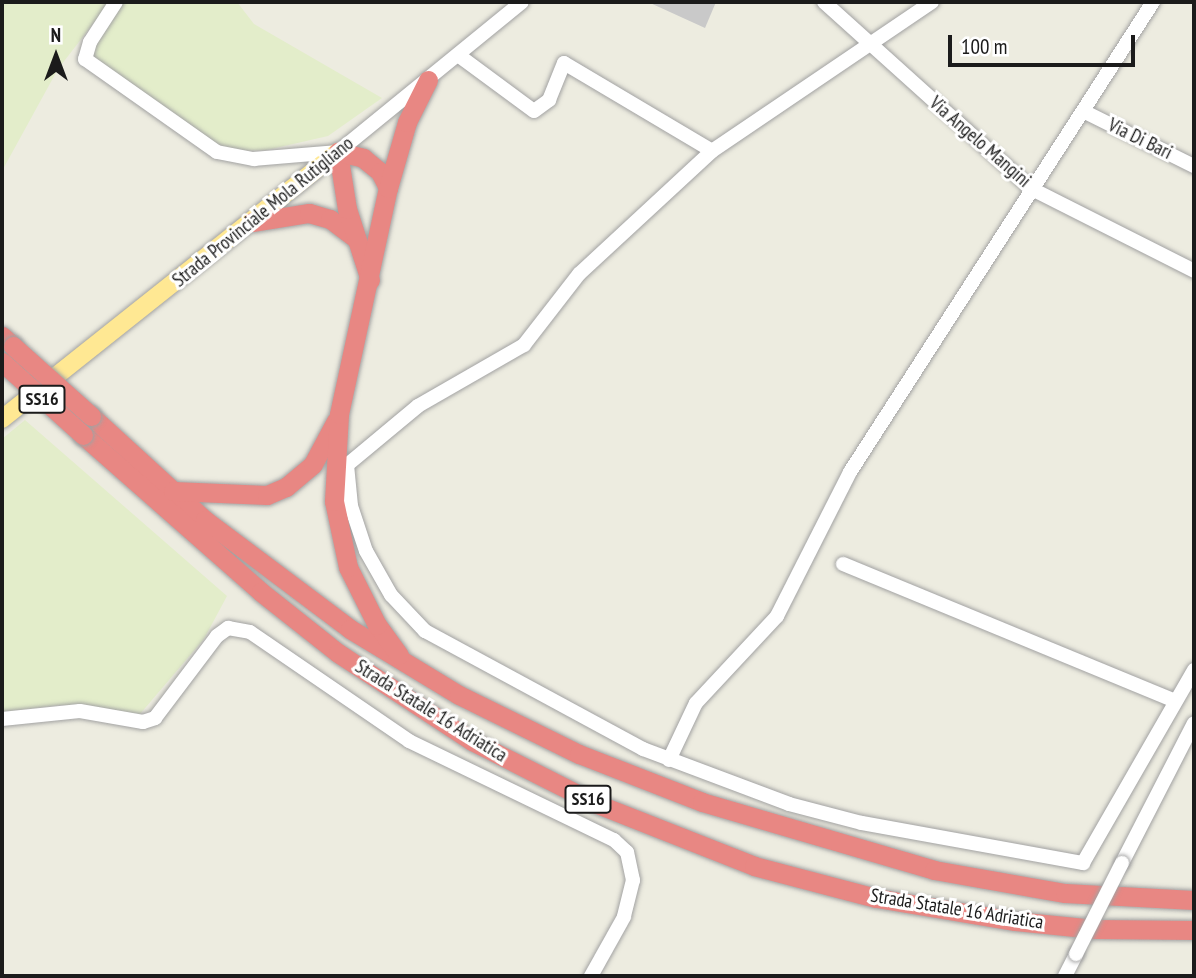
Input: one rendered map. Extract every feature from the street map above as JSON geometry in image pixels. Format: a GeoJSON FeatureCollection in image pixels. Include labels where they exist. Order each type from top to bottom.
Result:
{"type":"FeatureCollection","features":[{"type":"Feature","properties":{"kind":"highway"},"geometry":{"type":"LineString","coordinates":[[404,661],[377,625],[348,567],[334,501],[340,414],[388,188],[407,122],[428,80]]}},
{"type":"Feature","properties":{"kind":"highway"},"geometry":{"type":"LineString","coordinates":[[370,281],[355,238],[338,152],[363,158],[380,172],[388,188]]}},
{"type":"Feature","properties":{"kind":"highway"},"geometry":{"type":"LineString","coordinates":[[252,222],[309,212],[330,219],[355,238]]}},
{"type":"Feature","properties":{"kind":"highway","name":"Strada Statale 16 Adriatica"},"geometry":{"type":"LineString","coordinates":[[8,341],[173,491],[282,581],[459,695],[579,754],[702,802],[817,838],[934,870],[1065,893],[1194,900]]}},
{"type":"Feature","properties":{"kind":"highway","name":"Strada Statale 16 Adriatica"},"geometry":{"type":"LineString","coordinates":[[2,362],[261,592],[338,653],[472,741],[597,804],[754,866],[876,898],[1028,922],[1096,929],[1194,930]]}},
{"type":"Feature","properties":{"kind":"highway"},"geometry":{"type":"LineString","coordinates":[[173,491],[244,496],[267,495],[286,487],[313,464],[340,414]]}},
{"type":"Feature","properties":{"kind":"main road","name":"Strada Provinciale Mola Rutigliano"},"geometry":{"type":"LineString","coordinates":[[2,419],[338,152]]}},
{"type":"Feature","properties":{"kind":"street"},"geometry":{"type":"LineString","coordinates":[[116,2],[89,42],[85,59],[217,152],[254,159],[338,152]]}},
{"type":"Feature","properties":{"kind":"street","name":"Via Angelo Mangini"},"geometry":{"type":"LineString","coordinates":[[824,2],[1032,189],[1194,271]]}},
{"type":"Feature","properties":{"kind":"street"},"geometry":{"type":"LineString","coordinates":[[932,2],[712,151],[579,274],[524,345],[418,406],[347,465],[351,506],[366,551],[391,594],[425,631],[564,710],[669,760],[789,804],[862,823],[1083,863],[1194,670]]}},
{"type":"Feature","properties":{"kind":"street"},"geometry":{"type":"LineString","coordinates":[[669,760],[696,703],[778,616],[850,472],[1032,189],[1085,112],[1153,2]]}},
{"type":"Feature","properties":{"kind":"street","name":"Strada Provinciale Mola Rutigliano"},"geometry":{"type":"LineString","coordinates":[[338,152],[428,80],[516,4]]}},
{"type":"Feature","properties":{"kind":"street"},"geometry":{"type":"LineString","coordinates":[[458,55],[534,111],[549,100],[564,63],[712,151]]}},
{"type":"Feature","properties":{"kind":"street","name":"Via Di Bari"},"geometry":{"type":"LineString","coordinates":[[1085,112],[1194,166]]}},
{"type":"Feature","properties":{"kind":"street"},"geometry":{"type":"LineString","coordinates":[[843,564],[1175,701]]}},
{"type":"Feature","properties":{"kind":"street"},"geometry":{"type":"LineString","coordinates":[[2,719],[80,711],[143,722],[155,718],[217,636],[228,628],[250,632],[409,741],[614,840],[627,852],[633,880],[624,917],[591,976]]}},
{"type":"Feature","properties":{"kind":"street"},"geometry":{"type":"LineString","coordinates":[[1065,976],[1194,723]]}},
{"type":"Feature","properties":{"kind":"shaded area"},"geometry":{"type":"Polygon","coordinates":[[[648,2],[716,2],[705,28],[648,2]]]}},
{"type":"Feature","properties":{"kind":"green space"},"geometry":{"type":"Polygon","coordinates":[[[2,2],[110,2],[58,69],[2,171],[2,2]]]}},
{"type":"Feature","properties":{"kind":"green space"},"geometry":{"type":"Polygon","coordinates":[[[123,2],[237,2],[254,24],[382,98],[328,136],[267,150],[236,151],[217,145],[91,58],[96,43],[123,2]]]}},
{"type":"Feature","properties":{"kind":"green space"},"geometry":{"type":"Polygon","coordinates":[[[25,420],[227,596],[204,639],[140,714],[60,705],[2,712],[2,439],[25,420]]]}}]}
